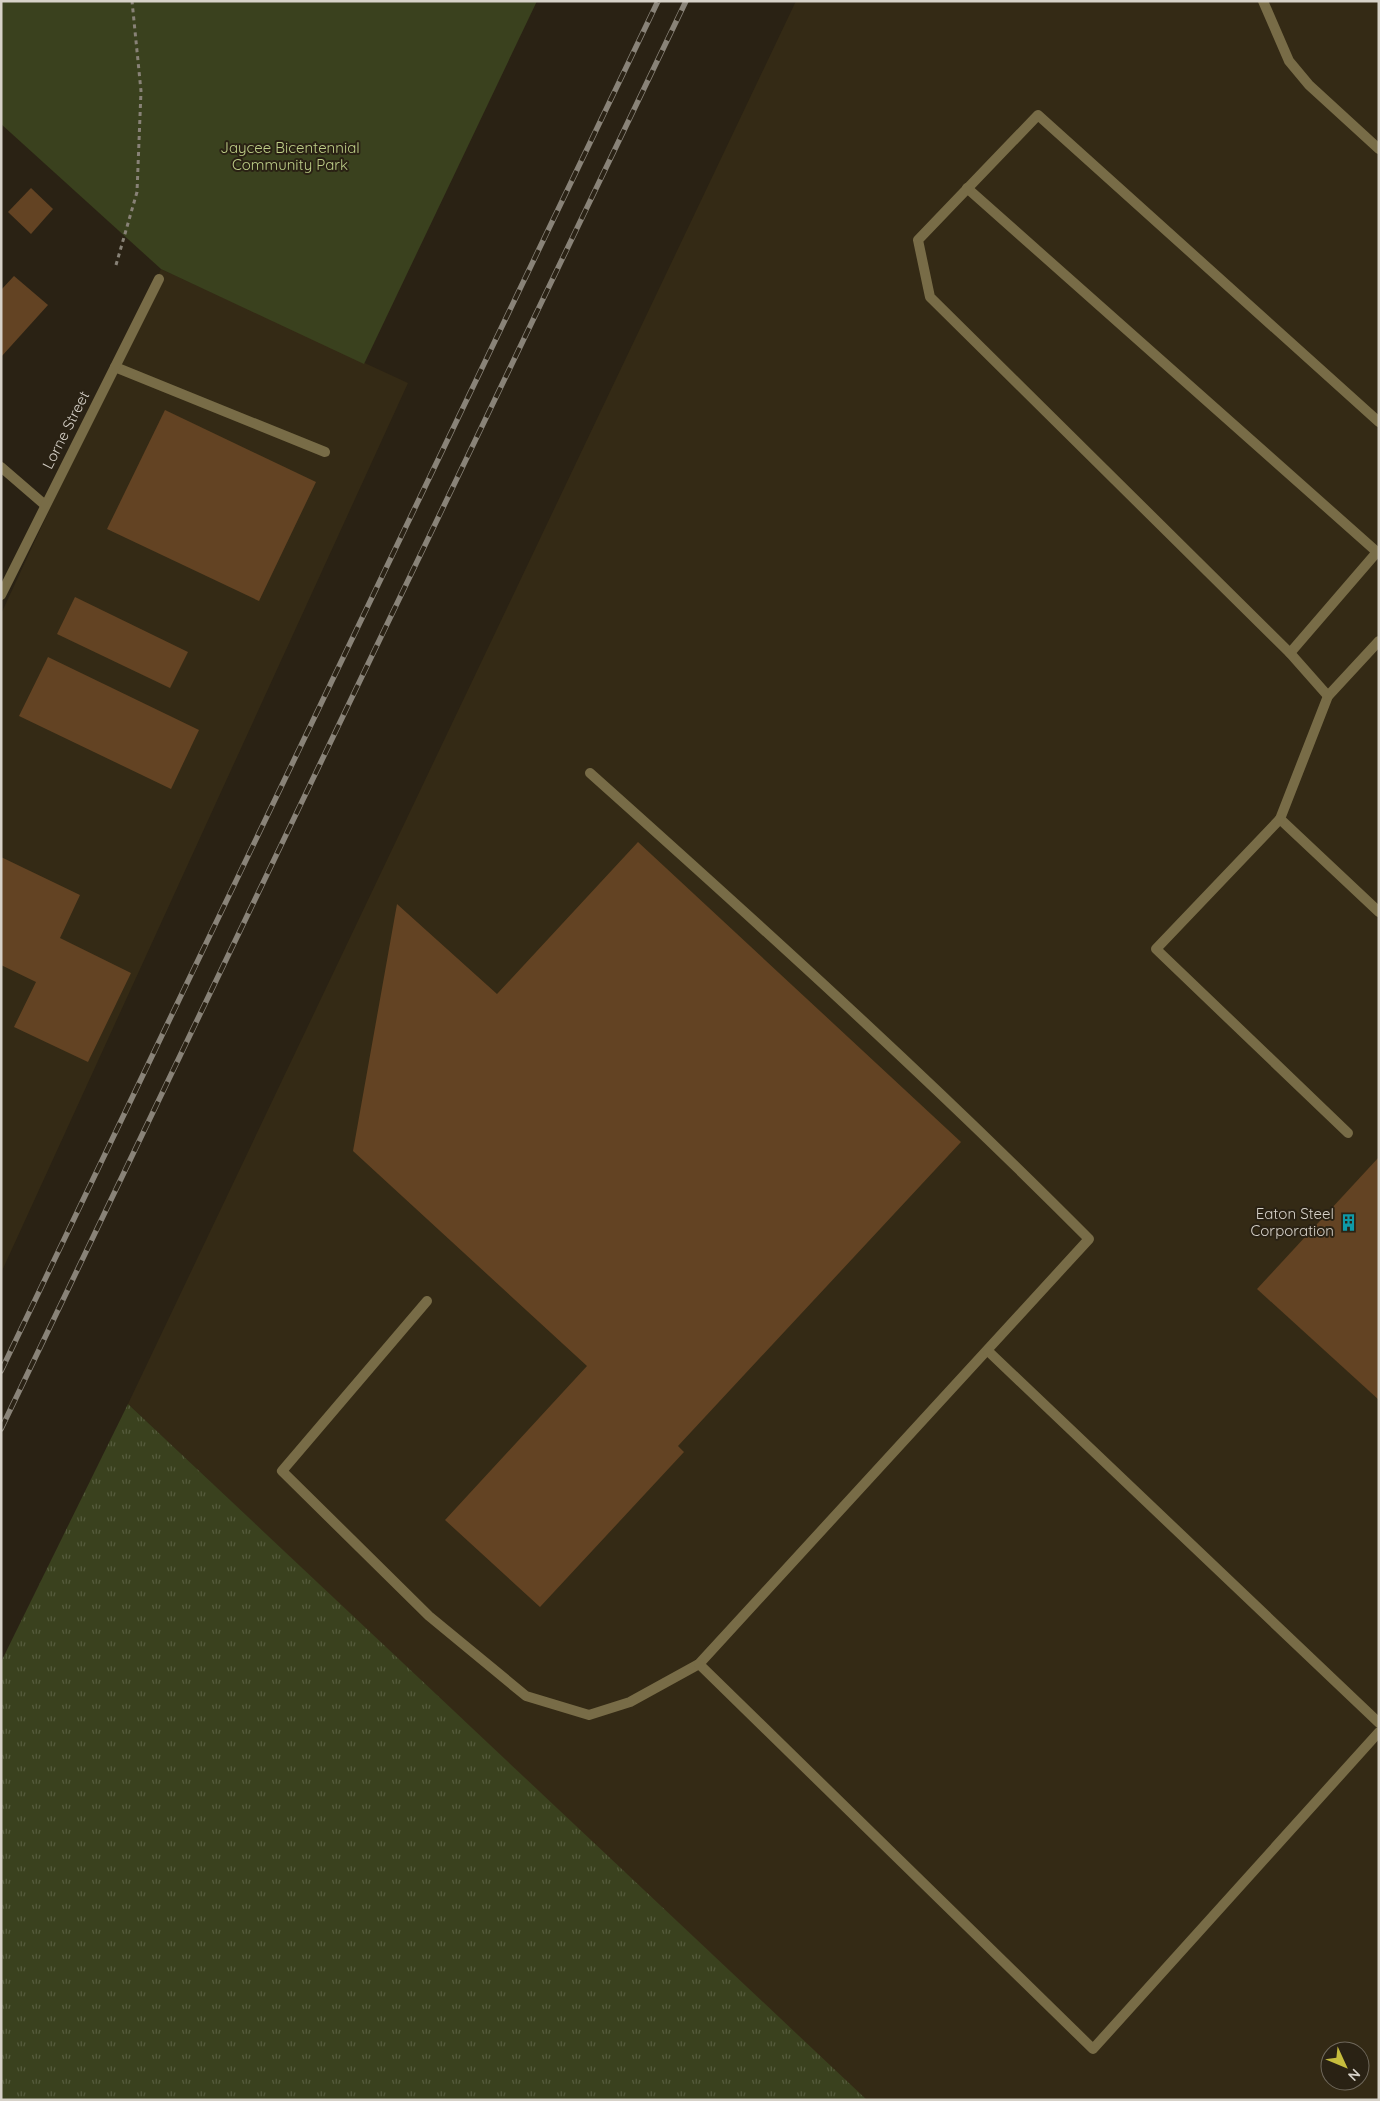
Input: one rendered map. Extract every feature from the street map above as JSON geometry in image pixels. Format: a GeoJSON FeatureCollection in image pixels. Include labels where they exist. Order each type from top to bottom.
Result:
{"type":"FeatureCollection","features":[{"type":"Feature","properties":{"kind":"street"},"geometry":{"type":"LineString","coordinates":[[1263,1],[1289,61],[1309,85],[1379,149]]}},
{"type":"Feature","properties":{"kind":"street"},"geometry":{"type":"LineString","coordinates":[[1328,696],[1290,653],[930,298],[918,240],[1038,115],[1379,422]]}},
{"type":"Feature","properties":{"kind":"street"},"geometry":{"type":"LineString","coordinates":[[967,188],[1378,552],[1290,653]]}},
{"type":"Feature","properties":{"kind":"street","name":"Lorne Street"},"geometry":{"type":"LineString","coordinates":[[1,595],[159,278]]}},
{"type":"Feature","properties":{"kind":"street"},"geometry":{"type":"LineString","coordinates":[[115,367],[325,452]]}},
{"type":"Feature","properties":{"kind":"street"},"geometry":{"type":"LineString","coordinates":[[1,466],[45,506]]}},
{"type":"Feature","properties":{"kind":"street"},"geometry":{"type":"LineString","coordinates":[[1348,1133],[1156,949],[1280,820],[1328,696],[1379,641]]}},
{"type":"Feature","properties":{"kind":"street"},"geometry":{"type":"LineString","coordinates":[[427,1301],[282,1471],[429,1616],[526,1696],[590,1715],[630,1702],[699,1664],[1089,1239],[1020,1170],[740,908],[590,774]]}},
{"type":"Feature","properties":{"kind":"street"},"geometry":{"type":"LineString","coordinates":[[1280,820],[1379,912]]}},
{"type":"Feature","properties":{"kind":"street"},"geometry":{"type":"LineString","coordinates":[[988,1351],[1379,1723]]}},
{"type":"Feature","properties":{"kind":"street"},"geometry":{"type":"LineString","coordinates":[[699,1664],[1093,2049],[1379,1732]]}},
{"type":"Feature","properties":{"kind":"path"},"geometry":{"type":"LineString","coordinates":[[116,264],[137,192],[141,91],[132,1]]}},
{"type":"Feature","properties":{"kind":"shaded area"},"geometry":{"type":"Polygon","coordinates":[[[796,1],[1379,1],[1379,2100],[864,2100],[128,1404],[796,1]]]}},
{"type":"Feature","properties":{"kind":"shaded area"},"geometry":{"type":"Polygon","coordinates":[[[161,269],[408,383],[1,1273],[1,614],[161,269]]]}},
{"type":"Feature","properties":{"kind":"green space","name":"Jaycee Bicentennial Community Park"},"geometry":{"type":"Polygon","coordinates":[[[1,1],[537,1],[364,364],[161,269],[1,124],[1,1]]]}},
{"type":"Feature","properties":{"kind":"green space"},"geometry":{"type":"Polygon","coordinates":[[[128,1404],[867,2100],[1,2100],[1,1662],[128,1404]]]}},
{"type":"Feature","properties":{"kind":"building"},"geometry":{"type":"Polygon","coordinates":[[[31,188],[53,209],[31,234],[8,212],[31,188]]]}},
{"type":"Feature","properties":{"kind":"building"},"geometry":{"type":"Polygon","coordinates":[[[14,276],[48,305],[1,357],[1,290],[14,276]]]}},
{"type":"Feature","properties":{"kind":"building"},"geometry":{"type":"Polygon","coordinates":[[[165,410],[316,482],[259,601],[107,529],[165,410]]]}},
{"type":"Feature","properties":{"kind":"building"},"geometry":{"type":"Polygon","coordinates":[[[75,597],[188,652],[170,688],[57,634],[75,597]]]}},
{"type":"Feature","properties":{"kind":"building"},"geometry":{"type":"Polygon","coordinates":[[[48,657],[199,730],[171,789],[19,716],[48,657]]]}},
{"type":"Feature","properties":{"kind":"building"},"geometry":{"type":"Polygon","coordinates":[[[638,842],[961,1142],[678,1446],[684,1452],[540,1607],[445,1520],[587,1366],[353,1151],[397,904],[497,994],[638,842]]]}},
{"type":"Feature","properties":{"kind":"building"},"geometry":{"type":"Polygon","coordinates":[[[1,857],[80,895],[60,938],[131,973],[88,1062],[14,1027],[36,982],[1,965],[1,857]]]}},
{"type":"Feature","properties":{"kind":"building","name":"Eaton Steel Corporation"},"geometry":{"type":"Polygon","coordinates":[[[1379,1157],[1379,1400],[1257,1289],[1379,1157]]]}},
{"type":"Feature","properties":{"kind":"railway"},"geometry":{"type":"LineString","coordinates":[[1,1371],[658,1]]}},
{"type":"Feature","properties":{"kind":"railway"},"geometry":{"type":"LineString","coordinates":[[1,1429],[686,1]]}},
{"type":"Feature","properties":{"kind":"place","name":"Eaton Steel Corporation"},"geometry":{"type":"Point","coordinates":[1348,1223]}}]}
